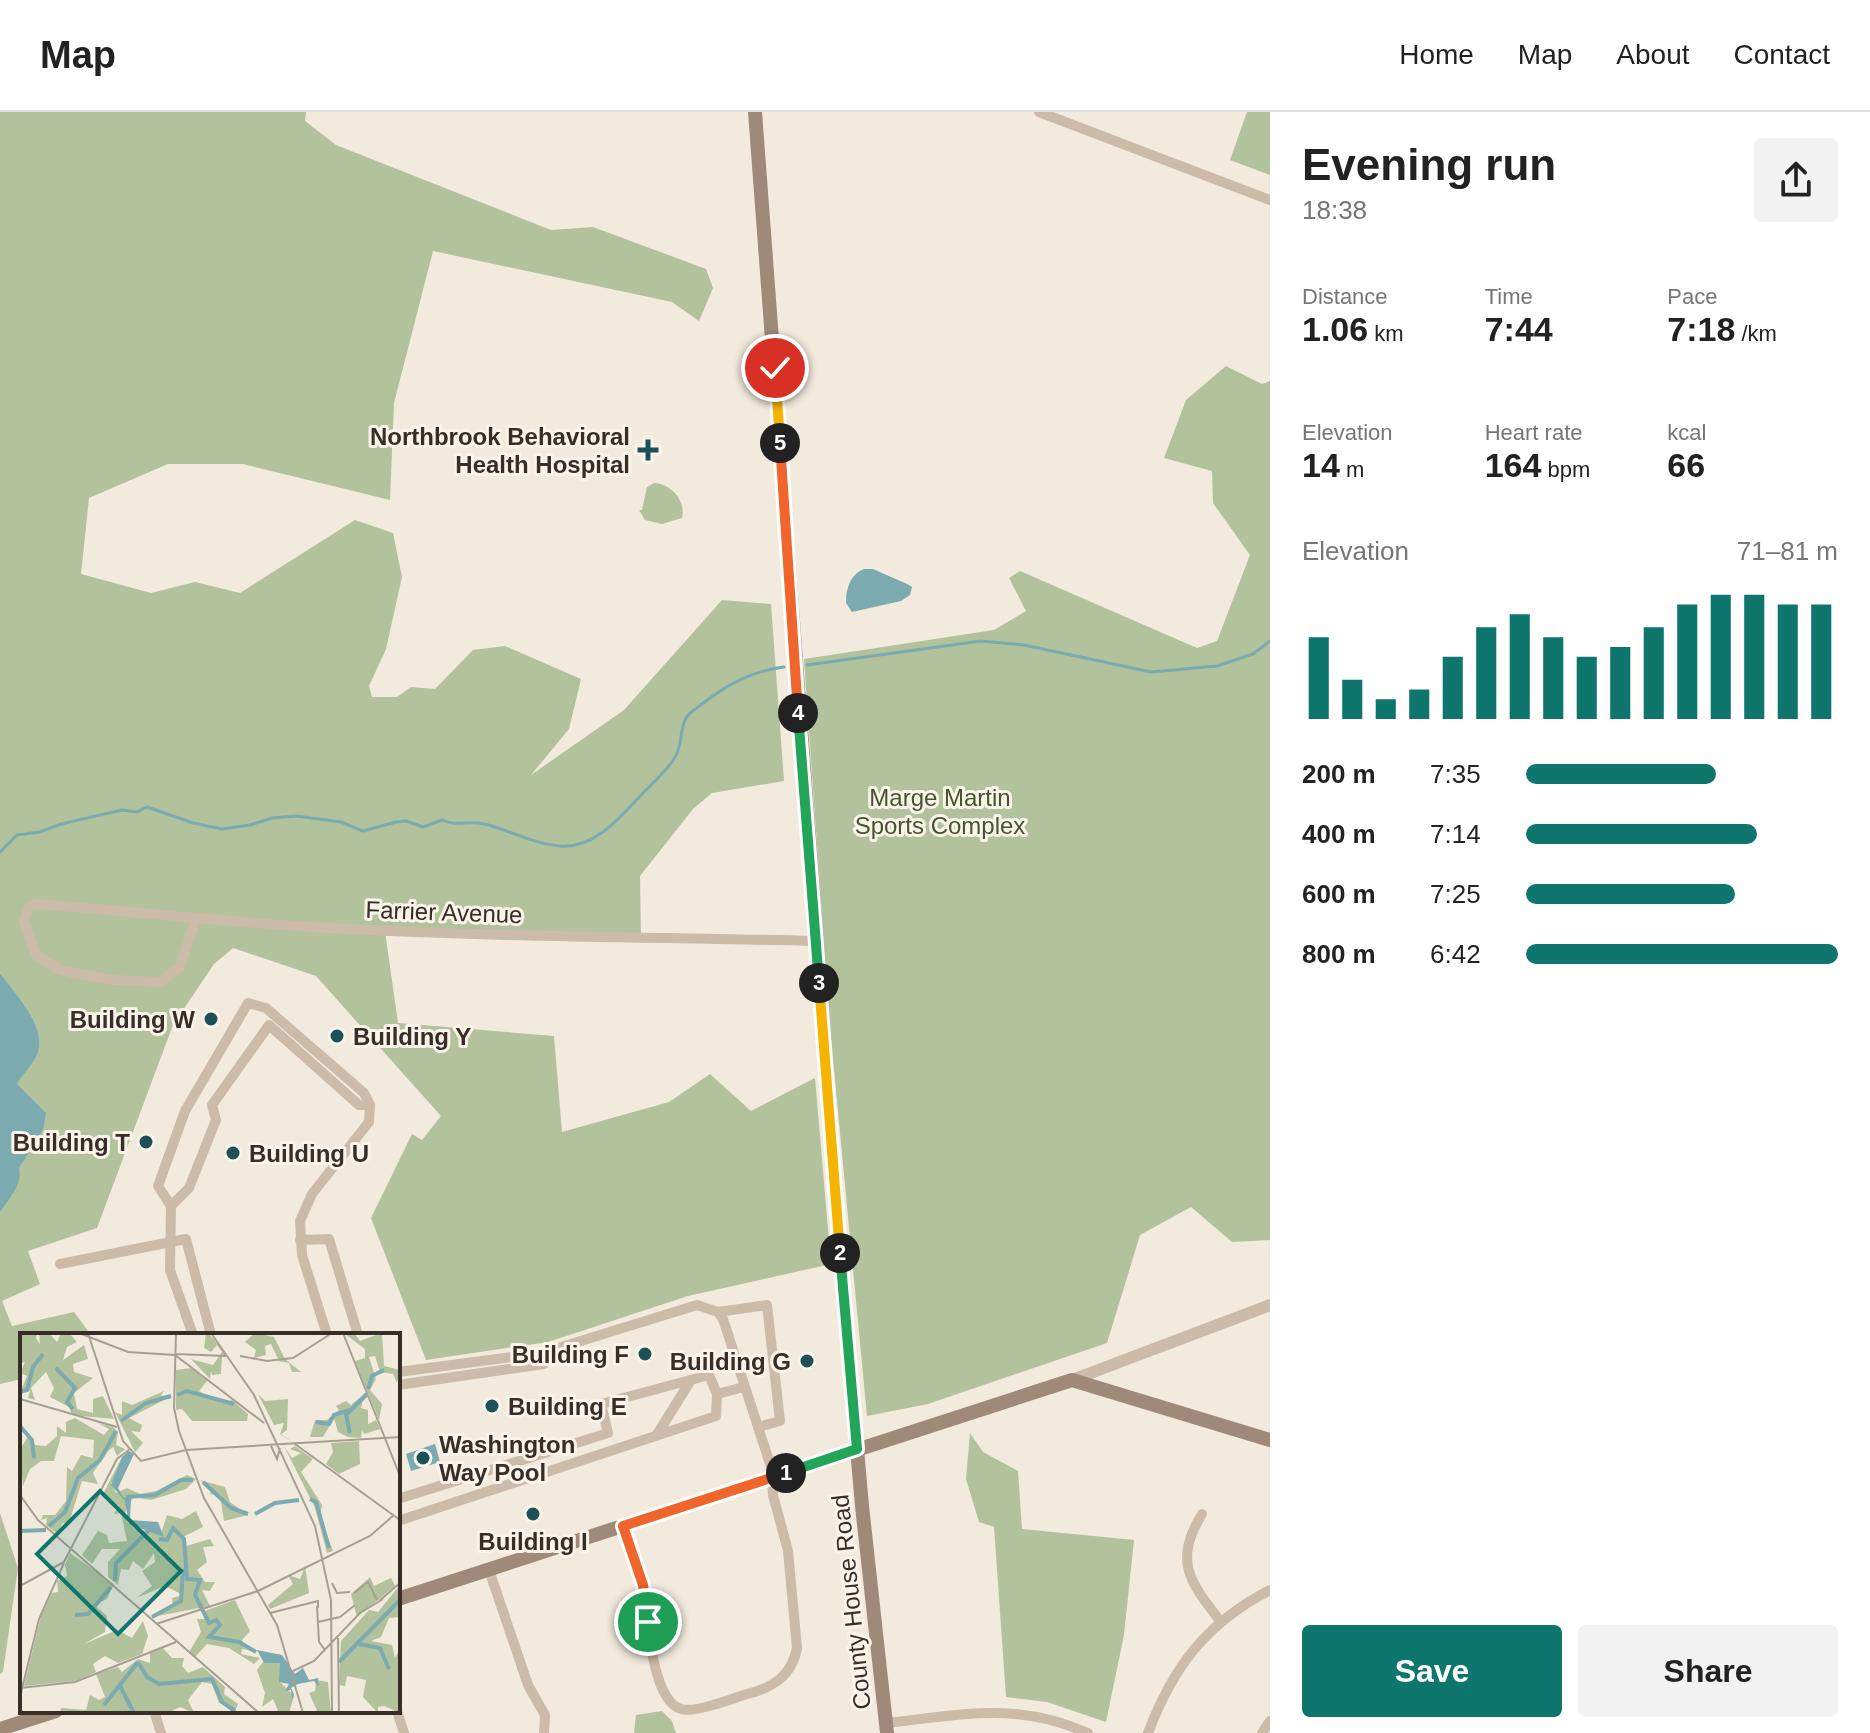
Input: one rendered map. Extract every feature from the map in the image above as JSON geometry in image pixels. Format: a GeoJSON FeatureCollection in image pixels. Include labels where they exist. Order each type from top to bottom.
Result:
{"type":"FeatureCollection","features":[{"type":"Feature","properties":{"kind":"main road","name":"County House Road"},"geometry":{"type":"LineString","coordinates":[[755,112],[815,941],[857,1449],[887,1728]]}},
{"type":"Feature","properties":{"kind":"main road"},"geometry":{"type":"LineString","coordinates":[[400,1598],[1072,1380],[1270,1440]]}},
{"type":"Feature","properties":{"kind":"main road"},"geometry":{"type":"LineString","coordinates":[[0,1729],[50,1713]]}},
{"type":"Feature","properties":{"kind":"street"},"geometry":{"type":"LineString","coordinates":[[1039,112],[1270,200]]}},
{"type":"Feature","properties":{"kind":"street","name":"Farrier Avenue"},"geometry":{"type":"LineString","coordinates":[[196,919],[180,967],[160,982],[112,980],[60,970],[36,955],[24,922],[29,907],[34,904],[196,919],[416,932],[815,941]]}},
{"type":"Feature","properties":{"kind":"street"},"geometry":{"type":"LineString","coordinates":[[192,1333],[170,1270],[171,1206],[158,1186],[185,1111],[248,1003],[266,1008],[364,1093],[370,1105],[369,1122],[302,1211],[300,1240],[326,1333]]}},
{"type":"Feature","properties":{"kind":"street"},"geometry":{"type":"LineString","coordinates":[[171,1206],[189,1188],[216,1120],[212,1105],[269,1025],[359,1105],[370,1105]]}},
{"type":"Feature","properties":{"kind":"street"},"geometry":{"type":"LineString","coordinates":[[60,1264],[186,1239],[210,1333]]}},
{"type":"Feature","properties":{"kind":"street"},"geometry":{"type":"LineString","coordinates":[[300,1240],[329,1239],[357,1333]]}},
{"type":"Feature","properties":{"kind":"street"},"geometry":{"type":"LineString","coordinates":[[400,1372],[542,1353],[697,1305],[718,1312],[767,1305],[780,1421],[758,1427]]}},
{"type":"Feature","properties":{"kind":"street"},"geometry":{"type":"LineString","coordinates":[[1072,1380],[1270,1305]]}},
{"type":"Feature","properties":{"kind":"street"},"geometry":{"type":"LineString","coordinates":[[623,1526],[643,1585],[660,1683],[669,1699],[679,1708],[688,1709],[764,1690],[785,1675],[793,1663],[797,1648],[787,1543],[758,1427],[723,1319],[718,1312]]}},
{"type":"Feature","properties":{"kind":"street"},"geometry":{"type":"LineString","coordinates":[[400,1385],[544,1364],[542,1353]]}},
{"type":"Feature","properties":{"kind":"street"},"geometry":{"type":"LineString","coordinates":[[400,1498],[608,1433],[601,1404],[709,1375],[717,1394],[716,1416],[400,1520]]}},
{"type":"Feature","properties":{"kind":"street"},"geometry":{"type":"LineString","coordinates":[[656,1436],[691,1380]]}},
{"type":"Feature","properties":{"kind":"street"},"geometry":{"type":"LineString","coordinates":[[717,1394],[744,1387]]}},
{"type":"Feature","properties":{"kind":"street"},"geometry":{"type":"LineString","coordinates":[[501,1467],[506,1485]]}},
{"type":"Feature","properties":{"kind":"street"},"geometry":{"type":"LineString","coordinates":[[442,1485],[448,1504]]}},
{"type":"Feature","properties":{"kind":"street"},"geometry":{"type":"LineString","coordinates":[[1202,1514],[1188,1542],[1187,1561],[1197,1590],[1221,1622]]}},
{"type":"Feature","properties":{"kind":"street"},"geometry":{"type":"LineString","coordinates":[[489,1570],[528,1685],[545,1715],[544,1733]]}},
{"type":"Feature","properties":{"kind":"street"},"geometry":{"type":"LineString","coordinates":[[1148,1733],[1162,1698],[1179,1667],[1195,1647],[1221,1622],[1270,1590]]}},
{"type":"Feature","properties":{"kind":"street"},"geometry":{"type":"LineString","coordinates":[[887,1728],[980,1713],[1015,1712],[1047,1717],[1088,1733]]}},
{"type":"Feature","properties":{"kind":"street"},"geometry":{"type":"LineString","coordinates":[[155,1713],[161,1733]]}},
{"type":"Feature","properties":{"kind":"street"},"geometry":{"type":"LineString","coordinates":[[398,1713],[404,1733]]}},
{"type":"Feature","properties":{"kind":"street"},"geometry":{"type":"LineString","coordinates":[[1262,1733],[1270,1721]]}},
{"type":"Feature","properties":{"kind":"green space"},"geometry":{"type":"Polygon","coordinates":[[[0,112],[306,112],[305,121],[336,145],[551,230],[593,227],[706,269],[713,288],[699,321],[672,302],[433,251],[394,403],[390,500],[243,464],[168,464],[89,498],[81,574],[151,593],[195,582],[240,593],[355,520],[393,533],[402,577],[386,649],[369,686],[372,697],[397,697],[411,687],[435,689],[473,650],[505,646],[581,679],[569,729],[531,775],[624,710],[722,600],[771,604],[784,781],[712,793],[693,809],[640,876],[641,938],[385,931],[398,1023],[554,1036],[562,1132],[669,1102],[710,1074],[751,1111],[815,1078],[831,1264],[688,1296],[548,1342],[426,1360],[371,1218],[412,1134],[422,1140],[441,1116],[316,976],[233,948],[214,964],[173,1025],[97,1228],[28,1251],[40,1284],[2,1301],[12,1326],[74,1312],[90,1333],[20,1333],[20,1379],[0,1384],[0,1203],[16,1084],[33,1021],[0,973],[0,112]]]}},
{"type":"Feature","properties":{"kind":"green space"},"geometry":{"type":"Polygon","coordinates":[[[1247,112],[1270,112],[1270,175],[1230,160],[1247,112]]]}},
{"type":"Feature","properties":{"kind":"green space","name":"Marge Martin Sports Complex"},"geometry":{"type":"Polygon","coordinates":[[[1226,366],[1262,384],[1270,381],[1270,1240],[1232,1242],[1191,1207],[1140,1235],[1107,1343],[928,1404],[867,1416],[830,1028],[804,659],[994,630],[1026,611],[1009,578],[1020,571],[1197,648],[1217,641],[1250,555],[1213,503],[1212,471],[1164,458],[1186,400],[1226,366]]]}},
{"type":"Feature","properties":{"kind":"green space"},"geometry":{"type":"Polygon","coordinates":[[[654,483],[666,486],[676,494],[682,505],[682,518],[662,524],[645,520],[639,510],[642,510],[647,487],[654,483]]]}},
{"type":"Feature","properties":{"kind":"green space"},"geometry":{"type":"Polygon","coordinates":[[[970,1433],[983,1452],[1018,1471],[1022,1529],[1134,1540],[1124,1635],[1106,1722],[1047,1702],[1006,1697],[994,1527],[979,1522],[966,1479],[970,1433]]]}},
{"type":"Feature","properties":{"kind":"green space"},"geometry":{"type":"Polygon","coordinates":[[[0,1513],[18,1568],[3,1672],[0,1674],[0,1513]]]}},
{"type":"Feature","properties":{"kind":"green space"},"geometry":{"type":"Polygon","coordinates":[[[662,1711],[672,1721],[676,1733],[634,1733],[636,1715],[662,1711]]]}},
{"type":"Feature","properties":{"kind":"water"},"geometry":{"type":"Polygon","coordinates":[[[864,569],[873,569],[907,584],[912,587],[910,595],[901,601],[852,612],[846,603],[848,587],[852,578],[864,569]]]}},
{"type":"Feature","properties":{"kind":"water"},"geometry":{"type":"Polygon","coordinates":[[[0,973],[33,1020],[39,1042],[36,1056],[17,1084],[46,1113],[43,1130],[19,1168],[17,1186],[0,1212],[0,973]]]}},
{"type":"Feature","properties":{"kind":"water","name":"Washington Way Pool"},"geometry":{"type":"Polygon","coordinates":[[[435,1444],[440,1462],[411,1471],[406,1454],[435,1444]]]}},
{"type":"Feature","properties":{"kind":"waterway"},"geometry":{"type":"LineString","coordinates":[[807,665],[981,641],[1024,645],[1151,672],[1217,666],[1253,654],[1270,641]]}},
{"type":"Feature","properties":{"kind":"waterway"},"geometry":{"type":"LineString","coordinates":[[0,852],[17,835],[40,832],[122,810],[137,812],[147,807],[193,823],[222,829],[296,816],[341,822],[363,831],[396,822],[406,821],[423,827],[442,820],[484,824],[541,843],[573,845],[585,842],[608,828],[664,772],[677,754],[683,725],[689,714],[733,683],[784,667]]}},
{"type":"Feature","properties":{"kind":"place","name":"Northbrook Behavioral Health Hospital"},"geometry":{"type":"Point","coordinates":[648,450]}},
{"type":"Feature","properties":{"kind":"place","name":"Building W"},"geometry":{"type":"Point","coordinates":[211,1019]}},
{"type":"Feature","properties":{"kind":"place","name":"Building Y"},"geometry":{"type":"Point","coordinates":[337,1036]}},
{"type":"Feature","properties":{"kind":"place","name":"Building T"},"geometry":{"type":"Point","coordinates":[146,1142]}},
{"type":"Feature","properties":{"kind":"place","name":"Building U"},"geometry":{"type":"Point","coordinates":[233,1153]}},
{"type":"Feature","properties":{"kind":"place","name":"Building F"},"geometry":{"type":"Point","coordinates":[645,1354]}},
{"type":"Feature","properties":{"kind":"place","name":"Building G"},"geometry":{"type":"Point","coordinates":[807,1361]}},
{"type":"Feature","properties":{"kind":"place","name":"Building E"},"geometry":{"type":"Point","coordinates":[492,1406]}},
{"type":"Feature","properties":{"kind":"place","name":"Washington Way Pool"},"geometry":{"type":"Point","coordinates":[423,1458]}},
{"type":"Feature","properties":{"kind":"place","name":"Building I"},"geometry":{"type":"Point","coordinates":[533,1514]}},
{"type":"Feature","properties":{"kind":"route"},"geometry":{"type":"LineString","coordinates":[[648,1622],[640,1573],[623,1526],[857,1449],[811,897],[775,368]]}}]}
